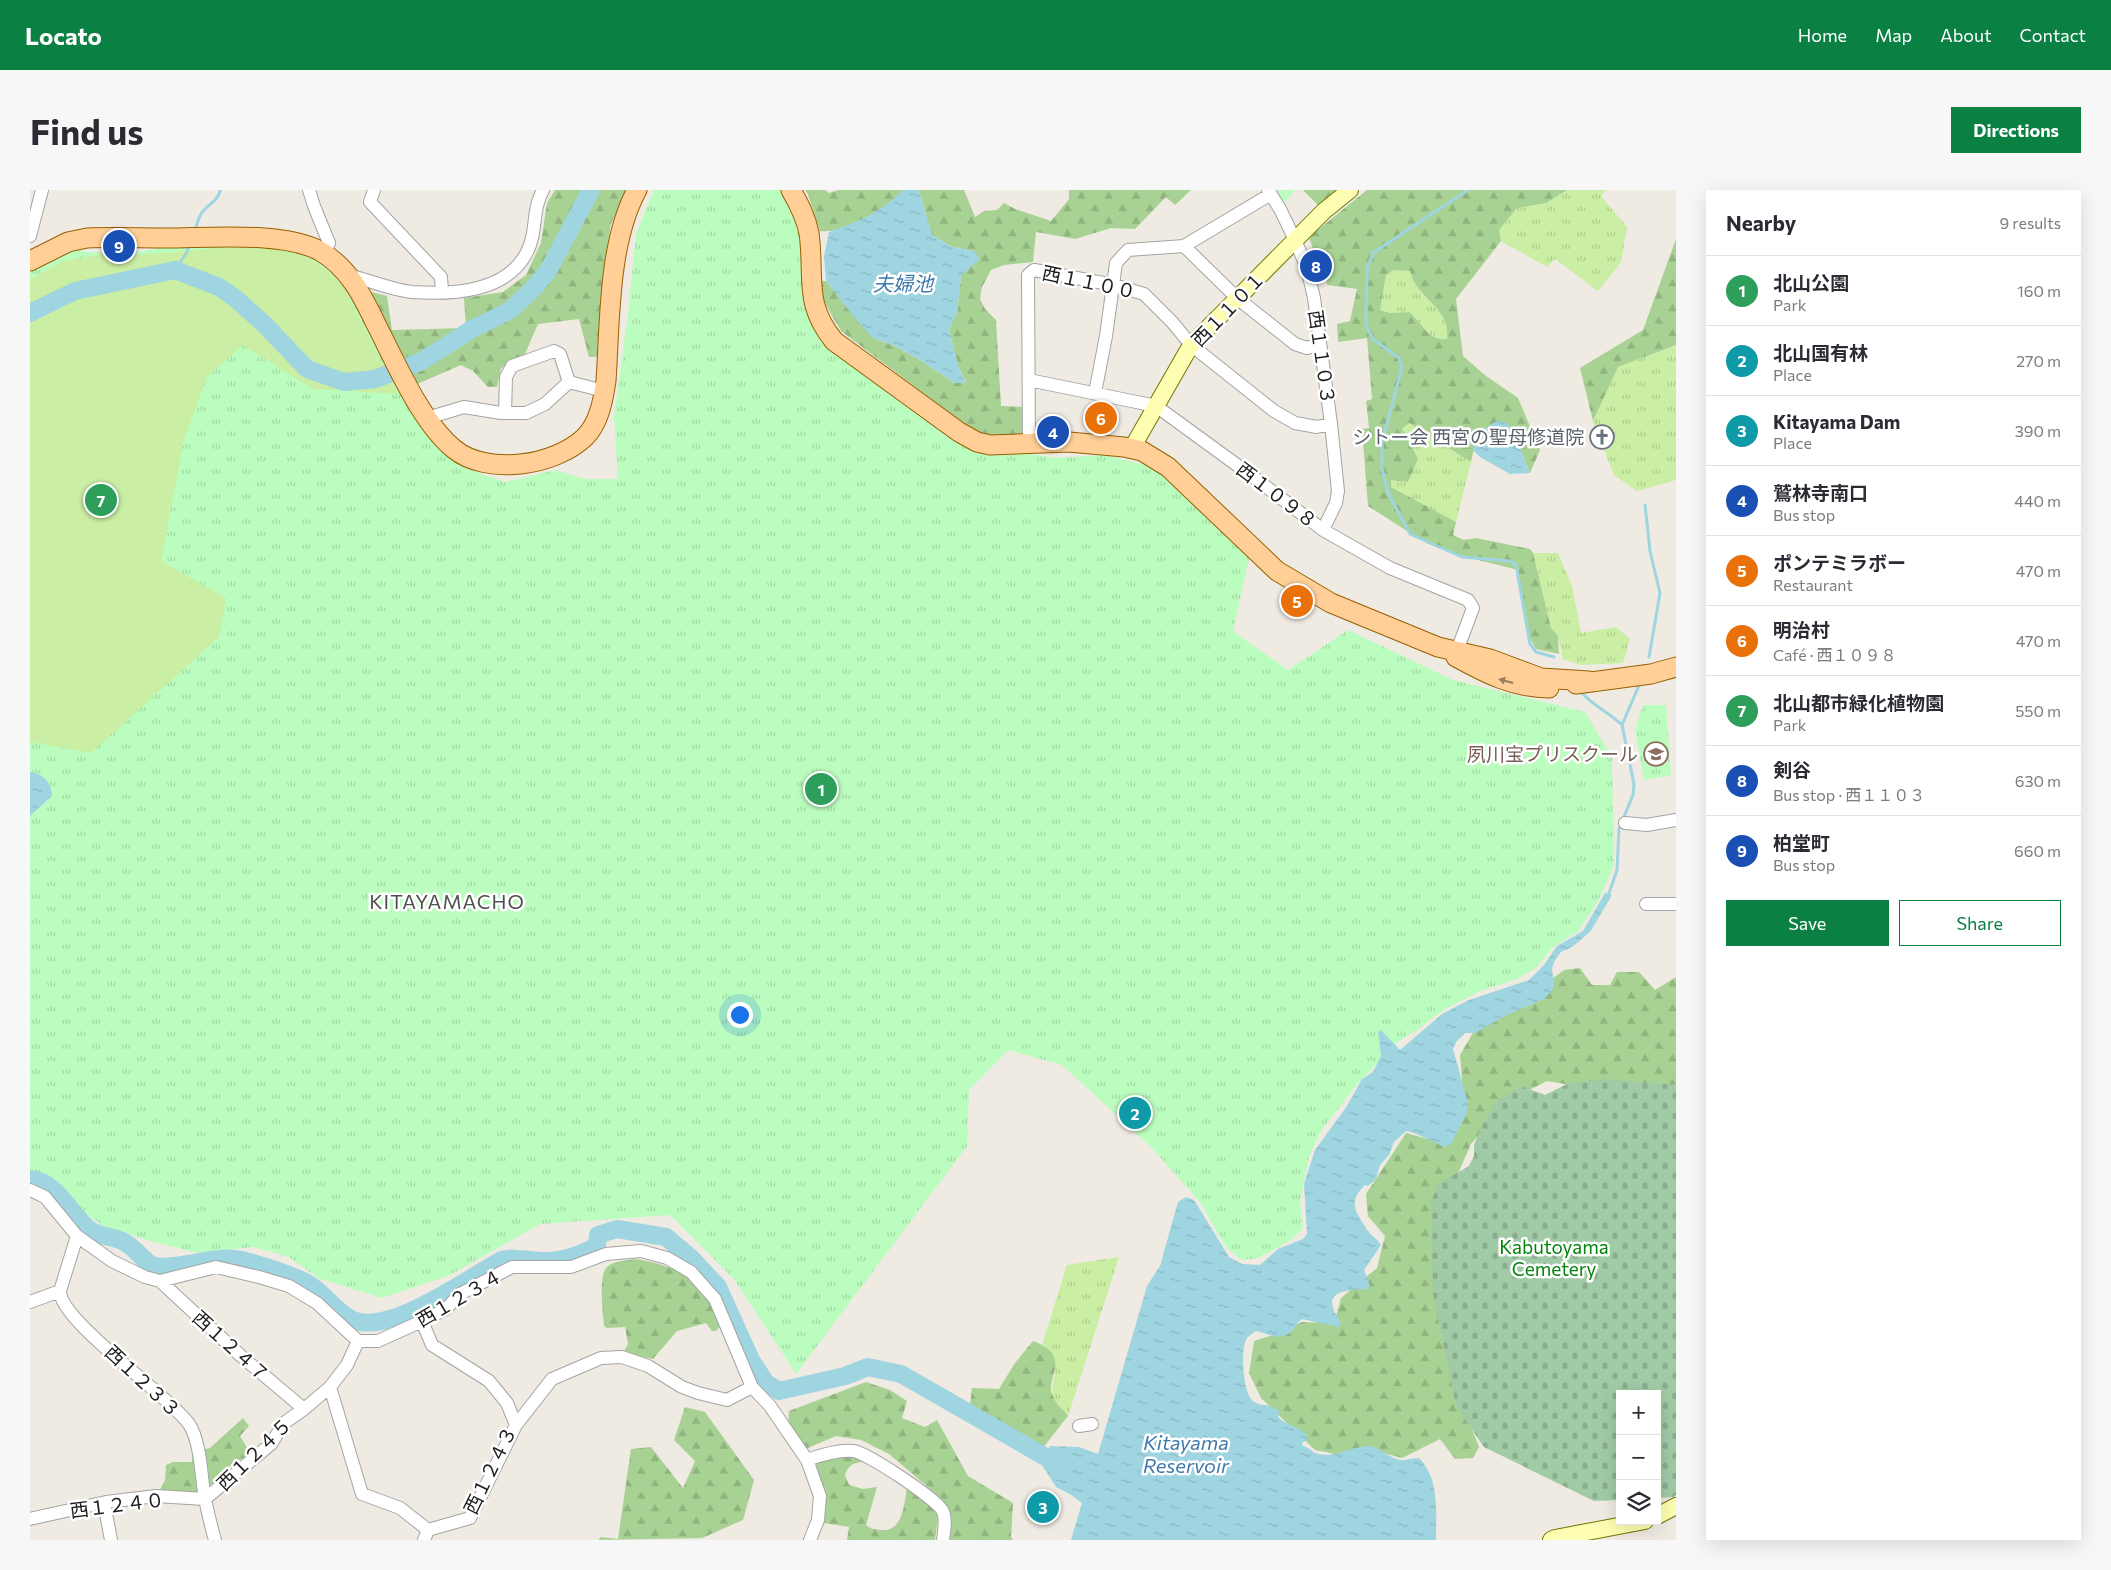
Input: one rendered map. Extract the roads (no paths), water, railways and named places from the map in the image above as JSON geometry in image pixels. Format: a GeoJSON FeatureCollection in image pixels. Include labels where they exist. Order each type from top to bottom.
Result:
{"type":"FeatureCollection","features":[{"type":"Feature","properties":{"kind":"main road"},"geometry":{"type":"LineString","coordinates":[[30,261],[68,242],[97,238],[281,239],[308,246],[326,254],[358,286],[410,389],[427,418],[444,439],[455,450],[464,455],[494,464],[519,464],[561,452],[585,436],[596,420],[604,391],[616,247],[624,216],[637,190]]}},
{"type":"Feature","properties":{"kind":"main road"},"geometry":{"type":"LineString","coordinates":[[792,190],[804,215],[809,233],[813,303],[823,327],[834,341],[959,432],[977,442],[990,445],[1069,442],[1132,448],[1147,454],[1168,467],[1277,571],[1331,603],[1456,654],[1497,679],[1530,687],[1548,688],[1651,674],[1676,668]]}},
{"type":"Feature","properties":{"kind":"street"},"geometry":{"type":"LineString","coordinates":[[30,236],[42,190]]}},
{"type":"Feature","properties":{"kind":"street"},"geometry":{"type":"LineString","coordinates":[[309,190],[329,243],[326,254]]}},
{"type":"Feature","properties":{"kind":"street"},"geometry":{"type":"LineString","coordinates":[[374,190],[370,202],[441,277],[442,291]]}},
{"type":"Feature","properties":{"kind":"street"},"geometry":{"type":"LineString","coordinates":[[349,275],[410,292],[473,290],[496,283],[516,268],[530,245],[536,203],[544,190]]}},
{"type":"Feature","properties":{"kind":"street","name":"西１１０１"},"geometry":{"type":"LineString","coordinates":[[1132,448],[1191,345],[1324,211],[1350,190]]}},
{"type":"Feature","properties":{"kind":"street"},"geometry":{"type":"LineString","coordinates":[[1095,393],[1116,263],[1128,250],[1184,246],[1269,192]]}},
{"type":"Feature","properties":{"kind":"street","name":"西１１０３"},"geometry":{"type":"LineString","coordinates":[[1269,192],[1296,240],[1311,282],[1331,424],[1338,497],[1323,530]]}},
{"type":"Feature","properties":{"kind":"street"},"geometry":{"type":"LineString","coordinates":[[1184,246],[1237,298],[1295,344],[1307,348],[1320,344]]}},
{"type":"Feature","properties":{"kind":"street","name":"西１１００"},"geometry":{"type":"LineString","coordinates":[[1029,444],[1028,274],[1034,270],[1114,284],[1144,294],[1191,345],[1284,418],[1295,424],[1317,427],[1331,424]]}},
{"type":"Feature","properties":{"kind":"street"},"geometry":{"type":"LineString","coordinates":[[505,413],[506,377],[512,366],[554,351],[560,354],[568,382]]}},
{"type":"Feature","properties":{"kind":"street","name":"西１０９８"},"geometry":{"type":"LineString","coordinates":[[1029,380],[1156,406],[1323,530],[1390,568],[1468,600],[1473,608],[1456,654]]}},
{"type":"Feature","properties":{"kind":"street"},"geometry":{"type":"LineString","coordinates":[[568,382],[604,391]]}},
{"type":"Feature","properties":{"kind":"street"},"geometry":{"type":"LineString","coordinates":[[427,418],[464,407],[505,413],[526,413],[545,404],[568,382]]}},
{"type":"Feature","properties":{"kind":"street"},"geometry":{"type":"LineString","coordinates":[[1626,822],[1647,825],[1676,820]]}},
{"type":"Feature","properties":{"kind":"street"},"geometry":{"type":"LineString","coordinates":[[1646,904],[1676,904]]}},
{"type":"Feature","properties":{"kind":"street"},"geometry":{"type":"LineString","coordinates":[[30,1190],[45,1196],[77,1236],[112,1261],[145,1277],[160,1281],[216,1267],[289,1286],[317,1303],[358,1341]]}},
{"type":"Feature","properties":{"kind":"street"},"geometry":{"type":"LineString","coordinates":[[30,1302],[60,1291],[77,1236]]}},
{"type":"Feature","properties":{"kind":"street","name":"西１２３４"},"geometry":{"type":"LineString","coordinates":[[358,1341],[378,1341],[422,1321],[446,1309],[460,1294],[512,1267],[571,1266],[606,1254],[641,1250],[667,1258],[691,1272],[715,1300],[752,1387],[770,1406],[807,1460],[820,1496],[818,1520],[810,1540]]}},
{"type":"Feature","properties":{"kind":"street","name":"西１２４７"},"geometry":{"type":"LineString","coordinates":[[160,1281],[241,1356],[304,1409]]}},
{"type":"Feature","properties":{"kind":"street","name":"西１２３３"},"geometry":{"type":"LineString","coordinates":[[60,1291],[60,1298],[85,1329],[170,1403],[190,1426],[196,1441],[205,1499],[214,1540]]}},
{"type":"Feature","properties":{"kind":"street","name":"西１２４３"},"geometry":{"type":"LineString","coordinates":[[422,1321],[432,1345],[489,1381],[507,1403],[516,1425],[470,1518],[439,1526],[426,1535]]}},
{"type":"Feature","properties":{"kind":"street","name":"西１２４５"},"geometry":{"type":"LineString","coordinates":[[205,1499],[271,1444],[284,1423],[330,1387],[347,1365],[358,1341]]}},
{"type":"Feature","properties":{"kind":"street"},"geometry":{"type":"LineString","coordinates":[[516,1425],[552,1380],[601,1358],[622,1357],[648,1366],[682,1388],[698,1394],[728,1400],[752,1387]]}},
{"type":"Feature","properties":{"kind":"street"},"geometry":{"type":"LineString","coordinates":[[330,1387],[362,1494],[400,1508],[426,1535]]}},
{"type":"Feature","properties":{"kind":"street"},"geometry":{"type":"LineString","coordinates":[[807,1460],[817,1456],[854,1451],[869,1456],[931,1498],[943,1510],[945,1526],[942,1540]]}},
{"type":"Feature","properties":{"kind":"street","name":"西１２４０"},"geometry":{"type":"LineString","coordinates":[[30,1519],[104,1503],[156,1496],[205,1499]]}},
{"type":"Feature","properties":{"kind":"street"},"geometry":{"type":"LineString","coordinates":[[104,1503],[111,1540]]}},
{"type":"Feature","properties":{"kind":"street"},"geometry":{"type":"LineString","coordinates":[[1661,1514],[1676,1506]]}},
{"type":"Feature","properties":{"kind":"street"},"geometry":{"type":"LineString","coordinates":[[1551,1540],[1624,1525]]}},
{"type":"Feature","properties":{"kind":"water","name":"夫婦池"},"geometry":{"type":"Polygon","coordinates":[[[903,190],[919,190],[932,235],[952,247],[974,251],[980,259],[961,276],[957,312],[949,329],[958,366],[966,383],[955,383],[895,346],[873,338],[826,281],[824,256],[829,232],[869,216],[903,190]]]}},
{"type":"Feature","properties":{"kind":"water"},"geometry":{"type":"Polygon","coordinates":[[[1497,421],[1506,422],[1513,431],[1530,473],[1510,474],[1480,457],[1473,450],[1475,443],[1481,439],[1481,431],[1497,421]]]}},
{"type":"Feature","properties":{"kind":"water"},"geometry":{"type":"Polygon","coordinates":[[[30,772],[46,780],[52,796],[30,816],[30,772]]]}},
{"type":"Feature","properties":{"kind":"water","name":"Kitayama Reservoir"},"geometry":{"type":"Polygon","coordinates":[[[1605,893],[1612,895],[1590,932],[1572,947],[1561,952],[1554,962],[1552,969],[1554,986],[1544,999],[1505,1016],[1475,1033],[1465,1033],[1456,1042],[1453,1049],[1468,1103],[1467,1113],[1451,1144],[1444,1147],[1406,1131],[1394,1142],[1389,1155],[1380,1165],[1376,1179],[1368,1186],[1365,1185],[1359,1192],[1355,1203],[1357,1213],[1370,1234],[1381,1245],[1364,1270],[1370,1286],[1367,1289],[1342,1292],[1333,1299],[1332,1304],[1341,1322],[1339,1327],[1302,1319],[1287,1335],[1274,1336],[1256,1331],[1248,1337],[1245,1343],[1243,1359],[1244,1378],[1248,1394],[1254,1402],[1275,1408],[1279,1411],[1278,1417],[1281,1420],[1304,1432],[1308,1436],[1307,1440],[1302,1443],[1303,1446],[1325,1455],[1368,1446],[1400,1460],[1419,1458],[1426,1466],[1434,1486],[1436,1540],[1071,1540],[1082,1503],[1056,1487],[1040,1462],[1050,1446],[1079,1447],[1098,1454],[1147,1286],[1160,1266],[1178,1202],[1186,1197],[1194,1200],[1229,1257],[1242,1264],[1260,1265],[1278,1249],[1303,1239],[1307,1234],[1304,1184],[1315,1150],[1347,1106],[1362,1079],[1373,1072],[1381,1056],[1378,1032],[1381,1030],[1400,1050],[1442,1014],[1469,1000],[1529,980],[1544,965],[1557,946],[1583,931],[1605,893]]]}},
{"type":"Feature","properties":{"kind":"waterway"},"geometry":{"type":"LineString","coordinates":[[195,230],[201,214],[218,197],[220,190]]}},
{"type":"Feature","properties":{"kind":"waterway"},"geometry":{"type":"LineString","coordinates":[[30,313],[75,291],[175,270],[219,287],[235,298],[264,324],[307,369],[344,382],[375,379],[422,361],[472,329],[509,311],[531,291],[548,271],[591,190]]}},
{"type":"Feature","properties":{"kind":"waterway"},"geometry":{"type":"LineString","coordinates":[[1468,190],[1373,253],[1367,269],[1366,326],[1373,339],[1399,358],[1402,368],[1382,442],[1382,468],[1388,493],[1410,534],[1462,557],[1510,561],[1516,565],[1530,644],[1536,652],[1554,657]]}},
{"type":"Feature","properties":{"kind":"waterway"},"geometry":{"type":"LineString","coordinates":[[175,270],[187,252],[189,244]]}},
{"type":"Feature","properties":{"kind":"waterway"},"geometry":{"type":"LineString","coordinates":[[1645,505],[1650,551],[1660,593],[1649,657]]}},
{"type":"Feature","properties":{"kind":"waterway"},"geometry":{"type":"LineString","coordinates":[[1608,896],[1617,870],[1619,829],[1633,795],[1634,784],[1622,725],[1640,683]]}},
{"type":"Feature","properties":{"kind":"waterway"},"geometry":{"type":"LineString","coordinates":[[1583,694],[1622,725]]}},
{"type":"Feature","properties":{"kind":"waterway"},"geometry":{"type":"LineString","coordinates":[[30,1179],[40,1181],[56,1192],[82,1223],[93,1232],[124,1242],[150,1264],[167,1267],[226,1258],[251,1263],[307,1283],[345,1316],[367,1323],[386,1320],[428,1303],[502,1260],[554,1261],[567,1258],[597,1246],[598,1235],[617,1229],[666,1237],[691,1258],[718,1287],[751,1360],[766,1383],[779,1391],[845,1376],[868,1367],[901,1374],[1063,1467]]}},
{"type":"Feature","properties":{"kind":"place","name":"柏堂町"},"geometry":{"type":"Point","coordinates":[119,246]}},
{"type":"Feature","properties":{"kind":"place","name":"剣谷"},"geometry":{"type":"Point","coordinates":[1316,266]}},
{"type":"Feature","properties":{"kind":"place","name":"明治村"},"geometry":{"type":"Point","coordinates":[1101,418]}},
{"type":"Feature","properties":{"kind":"place","name":"鷲林寺南口"},"geometry":{"type":"Point","coordinates":[1053,432]}},
{"type":"Feature","properties":{"kind":"place","name":"シトー会 西宮の聖母修道院"},"geometry":{"type":"Point","coordinates":[1602,437]}},
{"type":"Feature","properties":{"kind":"place","name":"北山都市緑化植物園"},"geometry":{"type":"Point","coordinates":[101,500]}},
{"type":"Feature","properties":{"kind":"place","name":"ポンテミラボー"},"geometry":{"type":"Point","coordinates":[1297,601]}},
{"type":"Feature","properties":{"kind":"place","name":"夙川宝プリスクール"},"geometry":{"type":"Point","coordinates":[1656,754]}},
{"type":"Feature","properties":{"kind":"place","name":"北山公園"},"geometry":{"type":"Point","coordinates":[821,789]}},
{"type":"Feature","properties":{"kind":"place","name":"北山国有林"},"geometry":{"type":"Point","coordinates":[1135,1113]}},
{"type":"Feature","properties":{"kind":"place","name":"Kitayama Dam"},"geometry":{"type":"Point","coordinates":[1043,1507]}},
{"type":"Feature","properties":{"kind":"district","name":"KITAYAMACHO"},"geometry":{"type":"Point","coordinates":[447,902]}},
{"type":"Feature","properties":{"kind":"park label","name":"Kabutoyama Cemetery"},"geometry":{"type":"Point","coordinates":[1554,1258]}}]}
